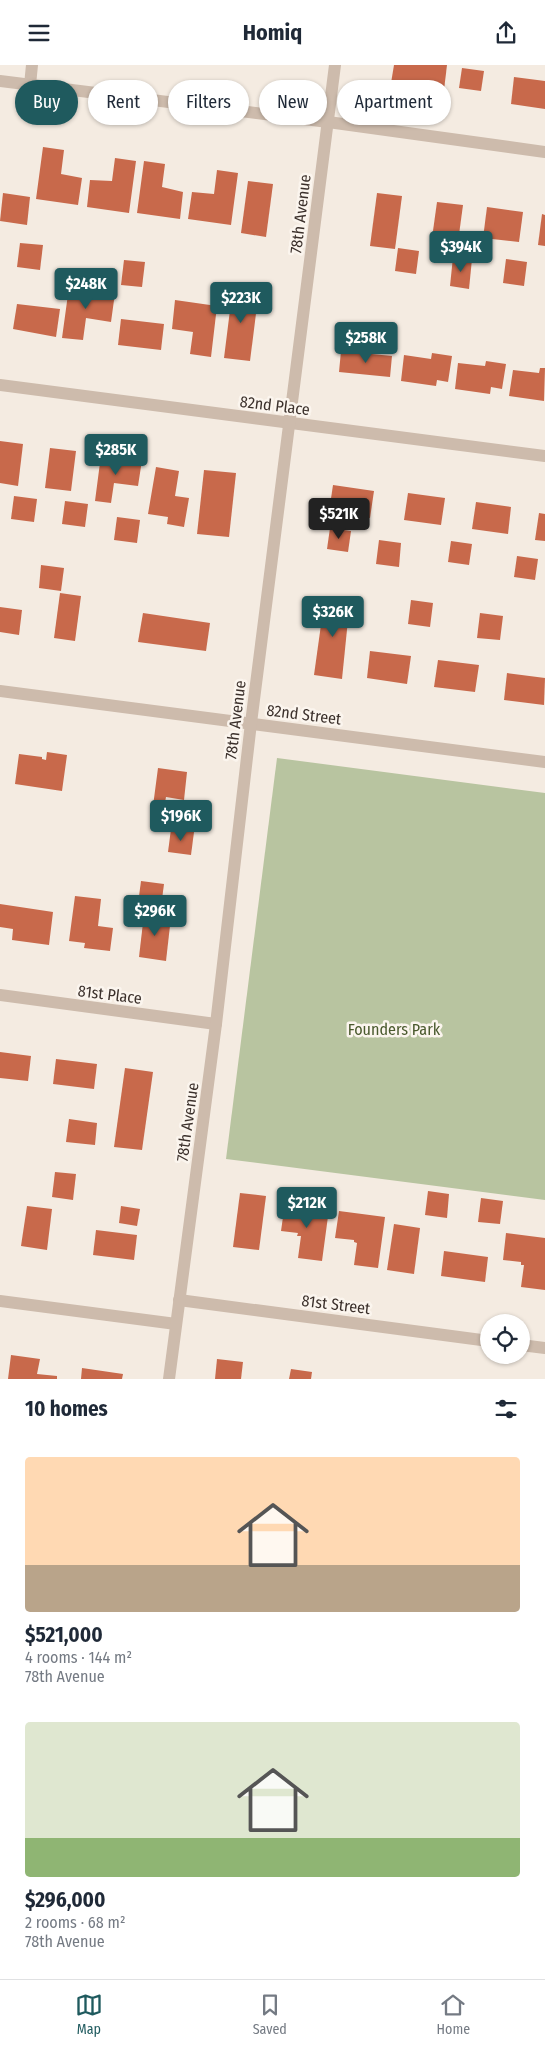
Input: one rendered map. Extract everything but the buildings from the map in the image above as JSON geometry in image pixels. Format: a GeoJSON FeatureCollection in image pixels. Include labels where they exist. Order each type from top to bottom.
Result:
{"type":"FeatureCollection","features":[{"type":"Feature","properties":{"kind":"street"},"geometry":{"type":"LineString","coordinates":[[30,80],[32,65]]}},
{"type":"Feature","properties":{"kind":"street","name":"78th Avenue"},"geometry":{"type":"LineString","coordinates":[[169,1379],[216,1024],[251,723],[335,65]]}},
{"type":"Feature","properties":{"kind":"street"},"geometry":{"type":"LineString","coordinates":[[0,81],[15,83]]}},
{"type":"Feature","properties":{"kind":"street"},"geometry":{"type":"LineString","coordinates":[[78,91],[328,122],[545,152]]}},
{"type":"Feature","properties":{"kind":"street","name":"82nd Place"},"geometry":{"type":"LineString","coordinates":[[0,385],[545,456]]}},
{"type":"Feature","properties":{"kind":"street","name":"82nd Street"},"geometry":{"type":"LineString","coordinates":[[0,691],[545,762]]}},
{"type":"Feature","properties":{"kind":"street","name":"81st Place"},"geometry":{"type":"LineString","coordinates":[[0,995],[216,1024]]}},
{"type":"Feature","properties":{"kind":"street","name":"81st Street"},"geometry":{"type":"LineString","coordinates":[[179,1300],[480,1340]]}},
{"type":"Feature","properties":{"kind":"street"},"geometry":{"type":"LineString","coordinates":[[0,1301],[176,1324]]}},
{"type":"Feature","properties":{"kind":"street"},"geometry":{"type":"LineString","coordinates":[[530,1346],[545,1348]]}},
{"type":"Feature","properties":{"kind":"green space","name":"Founders Park"},"geometry":{"type":"Polygon","coordinates":[[[277,758],[545,793],[545,1200],[226,1159],[277,758]]]}}]}
